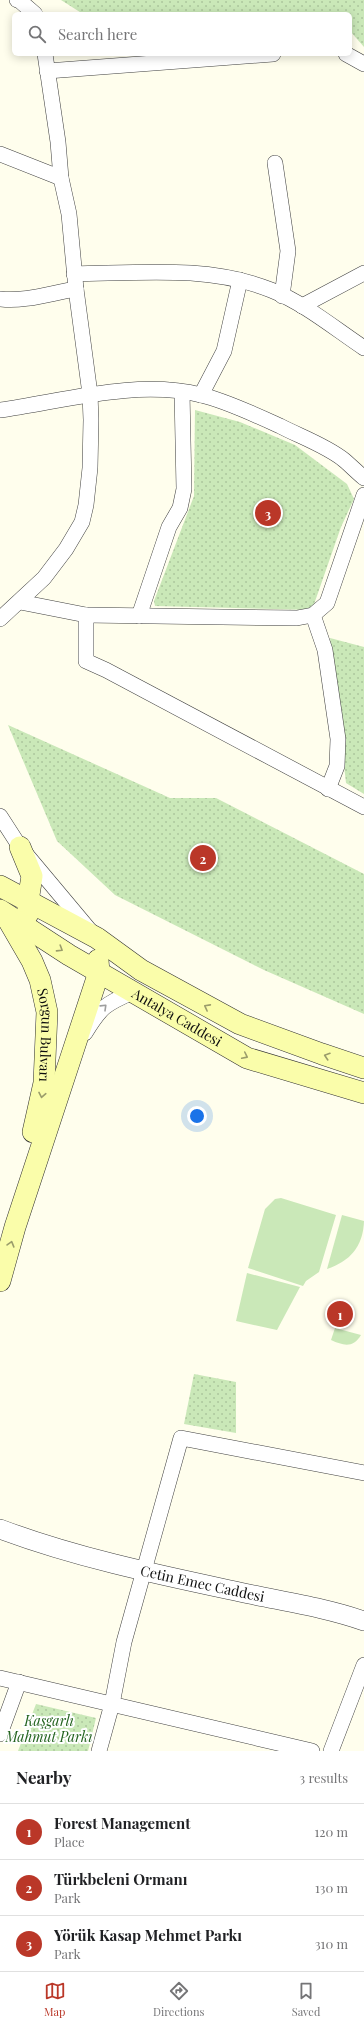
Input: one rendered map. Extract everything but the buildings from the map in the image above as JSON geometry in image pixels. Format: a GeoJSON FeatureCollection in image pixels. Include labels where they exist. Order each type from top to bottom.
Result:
{"type":"FeatureCollection","features":[{"type":"Feature","properties":{"kind":"main road"},"geometry":{"type":"LineString","coordinates":[[20,847],[32,876],[28,901],[28,930],[32,961]]}},
{"type":"Feature","properties":{"kind":"main road","name":"Antalya Caddesi"},"geometry":{"type":"LineString","coordinates":[[0,886],[97,938],[141,970],[240,1024],[364,1068]]}},
{"type":"Feature","properties":{"kind":"main road","name":"Antalya Caddesi"},"geometry":{"type":"LineString","coordinates":[[2,911],[28,930],[247,1058],[364,1093]]}},
{"type":"Feature","properties":{"kind":"main road","name":"Sorgun Bulvarı"},"geometry":{"type":"LineString","coordinates":[[0,1231],[38,1118],[44,1083],[47,1012],[40,980],[32,961],[2,911]]}},
{"type":"Feature","properties":{"kind":"main road"},"geometry":{"type":"LineString","coordinates":[[97,938],[99,972]]}},
{"type":"Feature","properties":{"kind":"main road","name":"Sorgun Bulvarı"},"geometry":{"type":"LineString","coordinates":[[0,1282],[16,1227],[99,972]]}},
{"type":"Feature","properties":{"kind":"street"},"geometry":{"type":"LineString","coordinates":[[17,0],[32,12]]}},
{"type":"Feature","properties":{"kind":"street"},"geometry":{"type":"LineString","coordinates":[[0,619],[44,578],[66,549],[82,522],[86,506],[90,468],[90,394],[74,274],[69,214],[61,178],[58,142],[45,56]]}},
{"type":"Feature","properties":{"kind":"street"},"geometry":{"type":"LineString","coordinates":[[48,71],[247,56]]}},
{"type":"Feature","properties":{"kind":"street"},"geometry":{"type":"LineString","coordinates":[[350,56],[364,64]]}},
{"type":"Feature","properties":{"kind":"street"},"geometry":{"type":"LineString","coordinates":[[0,154],[61,178]]}},
{"type":"Feature","properties":{"kind":"street"},"geometry":{"type":"LineString","coordinates":[[275,163],[288,251],[282,296]]}},
{"type":"Feature","properties":{"kind":"street"},"geometry":{"type":"LineString","coordinates":[[302,306],[364,273]]}},
{"type":"Feature","properties":{"kind":"street"},"geometry":{"type":"LineString","coordinates":[[74,274],[188,274],[218,276],[240,280],[271,290],[302,306],[364,348]]}},
{"type":"Feature","properties":{"kind":"street"},"geometry":{"type":"LineString","coordinates":[[201,395],[224,351],[240,280]]}},
{"type":"Feature","properties":{"kind":"street"},"geometry":{"type":"LineString","coordinates":[[0,299],[21,299],[76,289]]}},
{"type":"Feature","properties":{"kind":"street"},"geometry":{"type":"LineString","coordinates":[[0,410],[90,394],[148,390],[182,392],[201,395],[261,418],[304,438],[343,459],[364,478]]}},
{"type":"Feature","properties":{"kind":"street"},"geometry":{"type":"LineString","coordinates":[[139,616],[169,527],[180,508],[184,489],[182,392]]}},
{"type":"Feature","properties":{"kind":"street"},"geometry":{"type":"LineString","coordinates":[[20,602],[86,615],[297,618],[313,615],[328,603],[364,495]]}},
{"type":"Feature","properties":{"kind":"street"},"geometry":{"type":"LineString","coordinates":[[86,615],[86,661],[364,808]]}},
{"type":"Feature","properties":{"kind":"street"},"geometry":{"type":"LineString","coordinates":[[313,615],[325,650],[338,739],[337,766],[328,789]]}},
{"type":"Feature","properties":{"kind":"street"},"geometry":{"type":"LineString","coordinates":[[0,816],[20,847],[97,938]]}},
{"type":"Feature","properties":{"kind":"street","name":"Sorgun Bulvarı"},"geometry":{"type":"LineString","coordinates":[[74,1051],[97,1014],[109,1002],[133,992]]}},
{"type":"Feature","properties":{"kind":"street"},"geometry":{"type":"LineString","coordinates":[[99,1751],[112,1704],[124,1642],[181,1438],[364,1473]]}},
{"type":"Feature","properties":{"kind":"street"},"geometry":{"type":"LineString","coordinates":[[0,1530],[42,1545]]}},
{"type":"Feature","properties":{"kind":"street"},"geometry":{"type":"LineString","coordinates":[[0,1544],[42,1545]]}},
{"type":"Feature","properties":{"kind":"street","name":"Cetin Emec Caddesi"},"geometry":{"type":"LineString","coordinates":[[42,1545],[144,1571],[318,1608],[364,1621]]}},
{"type":"Feature","properties":{"kind":"street"},"geometry":{"type":"LineString","coordinates":[[331,1751],[364,1665]]}},
{"type":"Feature","properties":{"kind":"street"},"geometry":{"type":"LineString","coordinates":[[0,1678],[312,1751]]}},
{"type":"Feature","properties":{"kind":"street"},"geometry":{"type":"LineString","coordinates":[[0,1734],[19,1682]]}},
{"type":"Feature","properties":{"kind":"green space"},"geometry":{"type":"Polygon","coordinates":[[[61,0],[364,0],[364,47],[352,33],[352,12],[80,12],[61,0]]]}},
{"type":"Feature","properties":{"kind":"green space"},"geometry":{"type":"Polygon","coordinates":[[[195,410],[240,422],[295,445],[347,484],[354,499],[341,527],[312,610],[155,606],[154,601],[194,496],[195,410]]]}},
{"type":"Feature","properties":{"kind":"green space"},"geometry":{"type":"Polygon","coordinates":[[[330,638],[364,647],[364,794],[346,783],[330,638]]]}},
{"type":"Feature","properties":{"kind":"green space"},"geometry":{"type":"Polygon","coordinates":[[[8,725],[170,798],[216,798],[364,874],[364,1014],[264,970],[115,895],[57,841],[8,725]]]}},
{"type":"Feature","properties":{"kind":"green space"},"geometry":{"type":"Polygon","coordinates":[[[281,1198],[336,1215],[319,1272],[306,1281],[303,1286],[248,1268],[265,1209],[275,1199],[281,1198]]]}},
{"type":"Feature","properties":{"kind":"green space"},"geometry":{"type":"Polygon","coordinates":[[[342,1215],[364,1221],[361,1238],[358,1246],[349,1257],[327,1269],[342,1215]]]}},
{"type":"Feature","properties":{"kind":"green space"},"geometry":{"type":"Polygon","coordinates":[[[247,1273],[300,1287],[277,1330],[236,1321],[247,1273]]]}},
{"type":"Feature","properties":{"kind":"green space"},"geometry":{"type":"Polygon","coordinates":[[[335,1328],[361,1335],[351,1344],[340,1344],[331,1340],[335,1328]]]}},
{"type":"Feature","properties":{"kind":"green space"},"geometry":{"type":"Polygon","coordinates":[[[194,1374],[236,1382],[236,1433],[184,1424],[194,1374]]]}},
{"type":"Feature","properties":{"kind":"green space","name":"Kaşgarlı Mahmut Parkı"},"geometry":{"type":"Polygon","coordinates":[[[36,1704],[96,1718],[88,1751],[18,1751],[36,1704]]]}},
{"type":"Feature","properties":{"kind":"place","name":"Yörük Kasap Mehmet Parkı"},"geometry":{"type":"Point","coordinates":[268,513]}},
{"type":"Feature","properties":{"kind":"place","name":"Türkbeleni Ormanı"},"geometry":{"type":"Point","coordinates":[203,858]}},
{"type":"Feature","properties":{"kind":"place","name":"Forest Management"},"geometry":{"type":"Point","coordinates":[340,1314]}}]}
